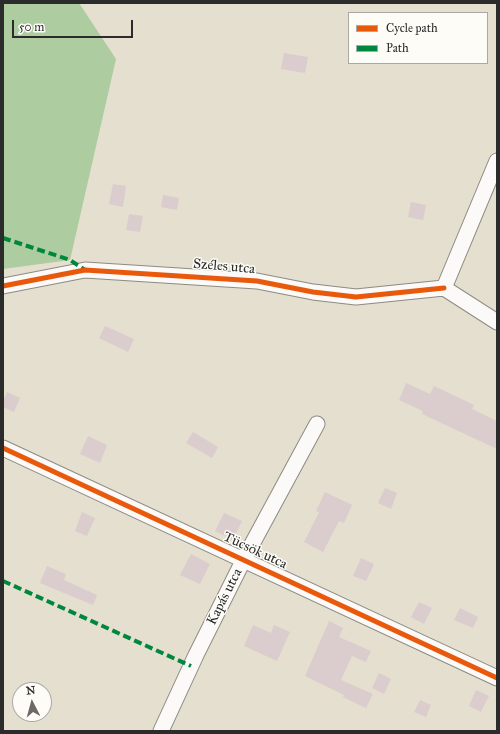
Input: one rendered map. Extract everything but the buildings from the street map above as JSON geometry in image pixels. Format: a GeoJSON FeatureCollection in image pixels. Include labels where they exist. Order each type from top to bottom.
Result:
{"type":"FeatureCollection","features":[{"type":"Feature","properties":{"kind":"street"},"geometry":{"type":"LineString","coordinates":[[497,161],[444,288],[497,322]]}},
{"type":"Feature","properties":{"kind":"street","name":"Széles utca"},"geometry":{"type":"LineString","coordinates":[[3,286],[85,270],[256,281],[313,292],[356,297],[444,288]]}},
{"type":"Feature","properties":{"kind":"street","name":"Kapás utca"},"geometry":{"type":"LineString","coordinates":[[161,731],[196,655],[244,559],[317,424]]}},
{"type":"Feature","properties":{"kind":"street","name":"Tücsök utca"},"geometry":{"type":"LineString","coordinates":[[3,448],[497,678]]}},
{"type":"Feature","properties":{"kind":"green space"},"geometry":{"type":"Polygon","coordinates":[[[3,3],[79,3],[116,59],[70,260],[3,269],[3,3]]]}},
{"type":"Feature","properties":{"kind":"marked path"},"geometry":{"type":"LineString","coordinates":[[3,238],[70,260],[85,270]]}},
{"type":"Feature","properties":{"kind":"marked path"},"geometry":{"type":"LineString","coordinates":[[3,581],[191,666]]}},
{"type":"Feature","properties":{"kind":"cycle path"},"geometry":{"type":"LineString","coordinates":[[3,286],[85,270],[257,281],[313,292],[356,297],[444,288]]}},
{"type":"Feature","properties":{"kind":"cycle path"},"geometry":{"type":"LineString","coordinates":[[3,448],[497,678]]}}]}
